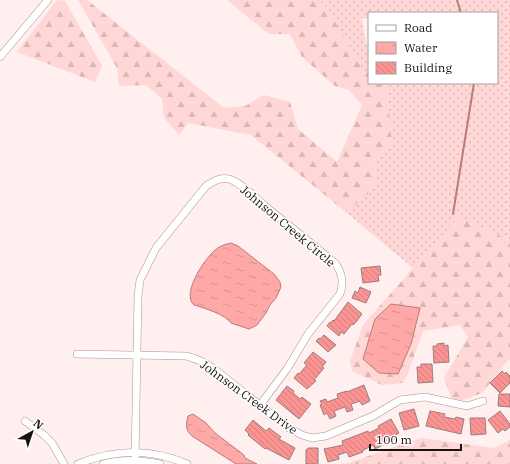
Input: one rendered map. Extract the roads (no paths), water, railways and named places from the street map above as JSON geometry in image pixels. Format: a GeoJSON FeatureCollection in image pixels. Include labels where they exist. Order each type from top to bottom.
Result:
{"type":"FeatureCollection","features":[{"type":"Feature","properties":{"kind":"street"},"geometry":{"type":"LineString","coordinates":[[0,57],[48,0]]}},
{"type":"Feature","properties":{"kind":"street","name":"Johnson Creek Circle"},"geometry":{"type":"LineString","coordinates":[[135,461],[138,296],[140,280],[156,248],[206,186],[220,179],[231,180],[241,186],[336,264],[346,279],[340,294],[308,334],[287,369],[260,405]]}},
{"type":"Feature","properties":{"kind":"street","name":"Johnson Creek Drive"},"geometry":{"type":"LineString","coordinates":[[77,354],[186,356],[201,361],[218,372],[289,428],[302,435],[312,438],[326,436],[362,421],[400,400],[425,397],[468,406],[483,401]]}},
{"type":"Feature","properties":{"kind":"street"},"geometry":{"type":"LineString","coordinates":[[25,421],[52,443],[64,464]]}},
{"type":"Feature","properties":{"kind":"street"},"geometry":{"type":"LineString","coordinates":[[78,464],[105,455],[136,452],[162,455],[187,464]]}},
{"type":"Feature","properties":{"kind":"street"},"geometry":{"type":"LineString","coordinates":[[103,464],[135,461],[160,464]]}},
{"type":"Feature","properties":{"kind":"water"},"geometry":{"type":"Polygon","coordinates":[[[231,243],[238,246],[274,274],[280,282],[281,287],[276,298],[257,325],[249,329],[231,323],[224,317],[214,312],[194,305],[191,300],[190,293],[192,285],[200,269],[214,251],[231,243]]]}},
{"type":"Feature","properties":{"kind":"water"},"geometry":{"type":"Polygon","coordinates":[[[391,304],[420,308],[411,344],[398,374],[379,373],[363,359],[375,319],[391,304]]]}},
{"type":"Feature","properties":{"kind":"water"},"geometry":{"type":"Polygon","coordinates":[[[193,414],[244,455],[245,458],[257,464],[236,464],[192,436],[187,429],[187,424],[188,416],[193,414]]]}},
{"type":"Feature","properties":{"kind":"waterway"},"geometry":{"type":"LineString","coordinates":[[457,0],[461,12]]}},
{"type":"Feature","properties":{"kind":"waterway"},"geometry":{"type":"LineString","coordinates":[[453,214],[474,84]]}}]}
